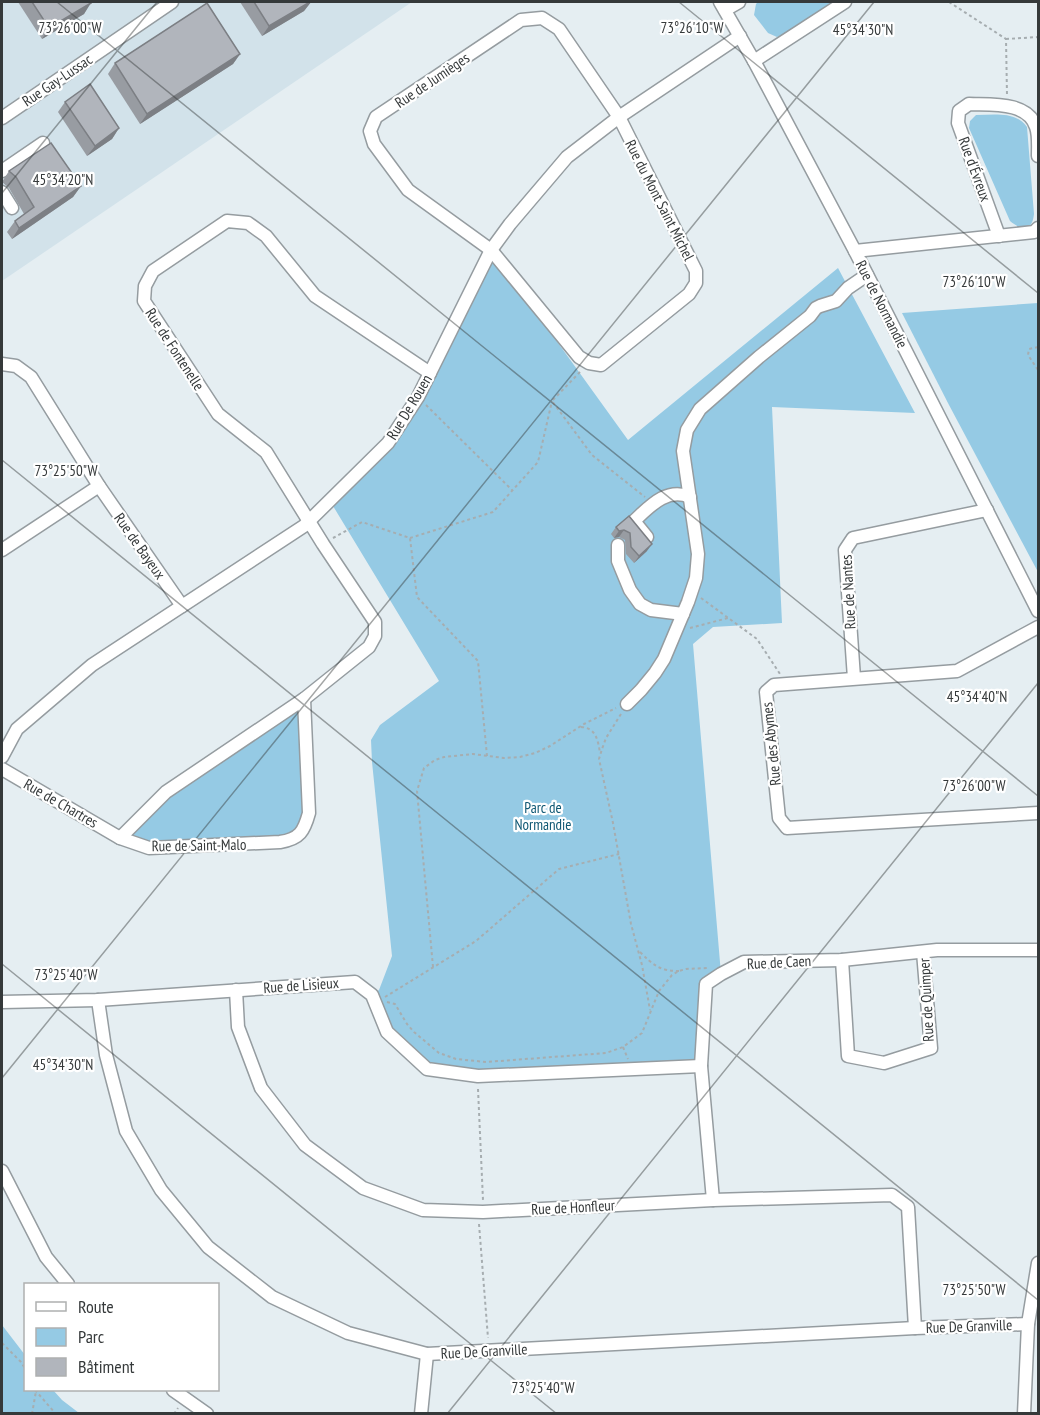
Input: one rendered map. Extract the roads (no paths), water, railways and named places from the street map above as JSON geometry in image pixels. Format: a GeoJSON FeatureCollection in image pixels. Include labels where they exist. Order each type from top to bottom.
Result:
{"type":"FeatureCollection","features":[{"type":"Feature","properties":{"kind":"street","name":"Rue Gay-Lussac"},"geometry":{"type":"LineString","coordinates":[[2,118],[172,2]]}},
{"type":"Feature","properties":{"kind":"street"},"geometry":{"type":"LineString","coordinates":[[722,6],[739,2]]}},
{"type":"Feature","properties":{"kind":"street"},"geometry":{"type":"LineString","coordinates":[[754,61],[845,2]]}},
{"type":"Feature","properties":{"kind":"street","name":"Rue de Normandie"},"geometry":{"type":"LineString","coordinates":[[722,6],[754,61],[855,251],[1038,611]]}},
{"type":"Feature","properties":{"kind":"street","name":"Rue de Jumièges"},"geometry":{"type":"LineString","coordinates":[[491,250],[408,190],[374,144],[370,131],[376,117],[521,20],[542,18],[559,29],[619,117]]}},
{"type":"Feature","properties":{"kind":"street","name":"Rue De Rouen"},"geometry":{"type":"LineString","coordinates":[[2,757],[17,729],[92,665],[304,526],[388,443],[418,397],[491,250],[567,157],[619,117],[740,36]]}},
{"type":"Feature","properties":{"kind":"street","name":"Rue d'Évreux"},"geometry":{"type":"LineString","coordinates":[[999,236],[958,123],[959,111],[969,104],[1018,108],[1027,114],[1036,126],[1038,156]]}},
{"type":"Feature","properties":{"kind":"street","name":"Rue du Mont Saint Michel"},"geometry":{"type":"LineString","coordinates":[[491,250],[579,357],[589,363],[601,365],[689,294],[696,283],[696,271],[619,117]]}},
{"type":"Feature","properties":{"kind":"street"},"geometry":{"type":"LineString","coordinates":[[2,171],[43,143]]}},
{"type":"Feature","properties":{"kind":"street"},"geometry":{"type":"LineString","coordinates":[[2,192],[12,208]]}},
{"type":"Feature","properties":{"kind":"street","name":"Rue de Fontenelle"},"geometry":{"type":"LineString","coordinates":[[309,521],[266,452],[218,414],[144,301],[145,286],[153,271],[227,221],[248,223],[266,236],[315,296],[430,373]]}},
{"type":"Feature","properties":{"kind":"street"},"geometry":{"type":"LineString","coordinates":[[855,251],[1034,232],[1038,228]]}},
{"type":"Feature","properties":{"kind":"street"},"geometry":{"type":"LineString","coordinates":[[627,704],[655,673],[664,659],[696,578],[698,554],[683,451],[687,430],[700,409],[759,357],[810,316],[816,308],[836,301],[848,288],[867,275]]}},
{"type":"Feature","properties":{"kind":"street","name":"Rue de Bayeux"},"geometry":{"type":"LineString","coordinates":[[2,364],[16,366],[31,377],[99,486],[182,606]]}},
{"type":"Feature","properties":{"kind":"street"},"geometry":{"type":"LineString","coordinates":[[2,550],[99,486]]}},
{"type":"Feature","properties":{"kind":"street"},"geometry":{"type":"LineString","coordinates":[[647,537],[634,521],[665,496],[674,493],[690,497]]}},
{"type":"Feature","properties":{"kind":"street","name":"Rue de Nantes"},"geometry":{"type":"LineString","coordinates":[[854,678],[845,550],[853,538],[987,510]]}},
{"type":"Feature","properties":{"kind":"street","name":"Rue de Saint-Malo"},"geometry":{"type":"LineString","coordinates":[[304,699],[309,813],[304,829],[291,841],[149,848],[120,838],[166,792],[304,699],[369,647],[375,636],[375,622],[309,521]]}},
{"type":"Feature","properties":{"kind":"street"},"geometry":{"type":"LineString","coordinates":[[618,545],[618,561],[630,590],[640,604],[651,610],[683,614]]}},
{"type":"Feature","properties":{"kind":"street","name":"Rue des Abymes"},"geometry":{"type":"LineString","coordinates":[[1038,627],[957,671],[787,683],[774,685],[766,692],[779,818],[787,828],[1038,813]]}},
{"type":"Feature","properties":{"kind":"street","name":"Rue de Chartres"},"geometry":{"type":"LineString","coordinates":[[2,768],[120,838]]}},
{"type":"Feature","properties":{"kind":"street","name":"Rue de Caen"},"geometry":{"type":"LineString","coordinates":[[701,1066],[706,984],[744,963],[842,960],[923,952],[1038,950]]}},
{"type":"Feature","properties":{"kind":"street","name":"Rue de Quimper"},"geometry":{"type":"LineString","coordinates":[[842,960],[848,1056],[884,1063],[931,1048],[923,952]]}},
{"type":"Feature","properties":{"kind":"street","name":"Rue de Lisieux"},"geometry":{"type":"LineString","coordinates":[[2,1002],[98,1000],[355,982],[372,995],[387,1032],[427,1069],[478,1076],[701,1066]]}},
{"type":"Feature","properties":{"kind":"street","name":"Rue de Honfleur"},"geometry":{"type":"LineString","coordinates":[[236,990],[238,1027],[261,1088],[305,1145],[363,1188],[423,1210],[481,1212],[713,1200],[892,1195],[908,1207],[915,1328]]}},
{"type":"Feature","properties":{"kind":"street","name":"Rue De Granville"},"geometry":{"type":"LineString","coordinates":[[98,1000],[106,1055],[126,1131],[161,1190],[208,1247],[272,1297],[348,1333],[427,1354],[1028,1324]]}},
{"type":"Feature","properties":{"kind":"street"},"geometry":{"type":"LineString","coordinates":[[701,1066],[713,1200]]}},
{"type":"Feature","properties":{"kind":"street"},"geometry":{"type":"LineString","coordinates":[[2,1172],[46,1257],[67,1283]]}},
{"type":"Feature","properties":{"kind":"street"},"geometry":{"type":"LineString","coordinates":[[1024,1413],[1028,1324],[1038,1263]]}},
{"type":"Feature","properties":{"kind":"street"},"geometry":{"type":"LineString","coordinates":[[421,1413],[427,1354]]}},
{"type":"Feature","properties":{"kind":"street"},"geometry":{"type":"LineString","coordinates":[[176,1391],[207,1413]]}},
{"type":"Feature","properties":{"kind":"park label","name":"Parc de Normandie"},"geometry":{"type":"Point","coordinates":[543,816]}}]}
